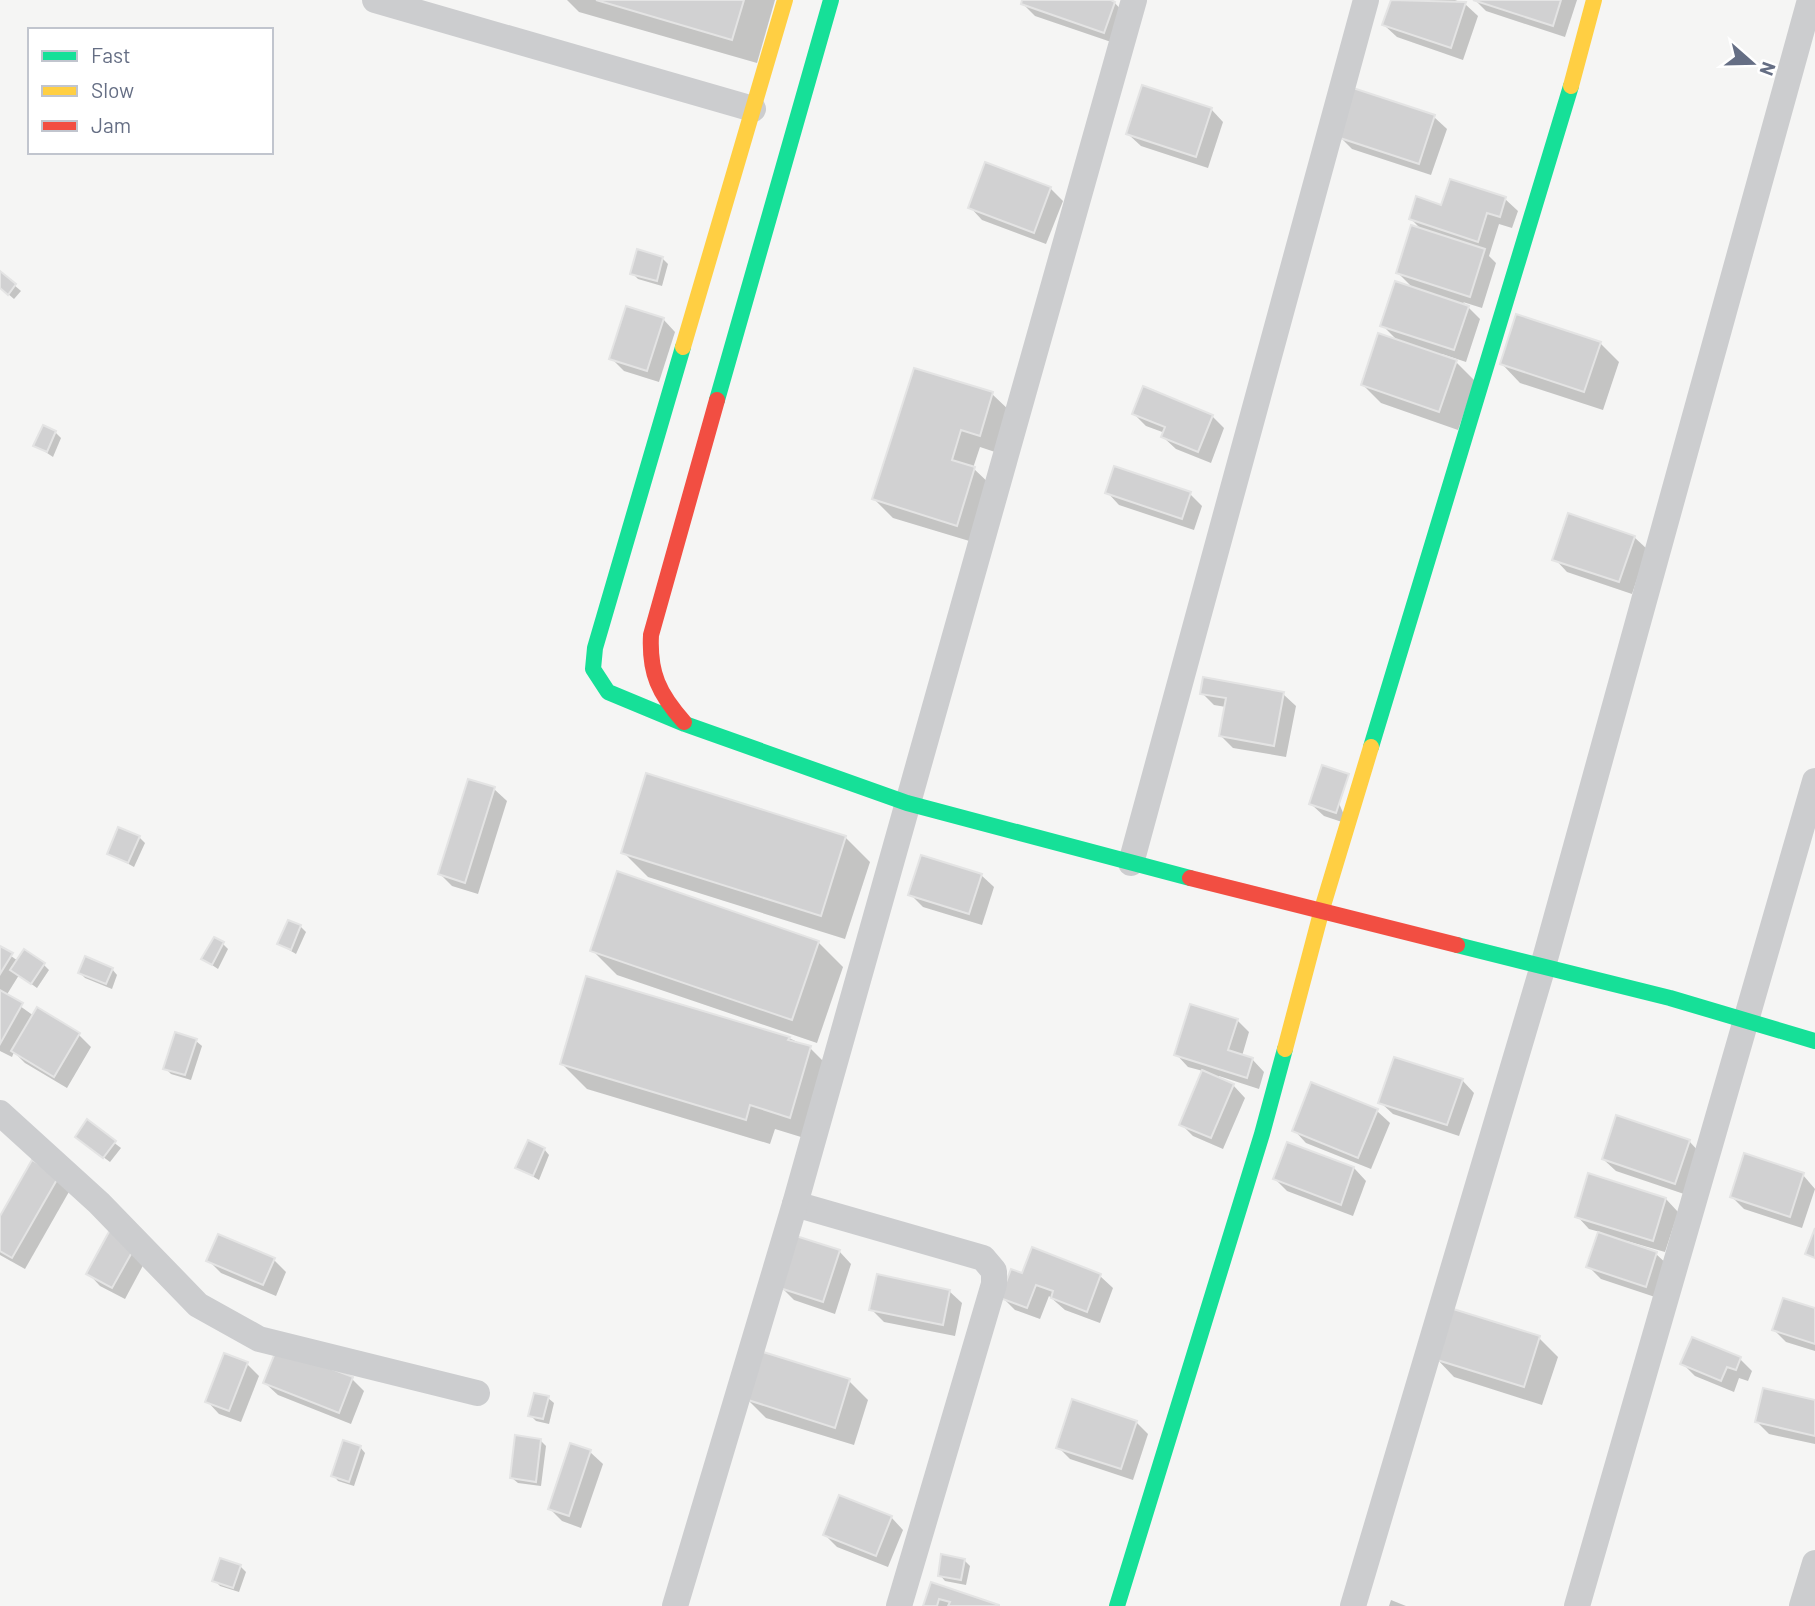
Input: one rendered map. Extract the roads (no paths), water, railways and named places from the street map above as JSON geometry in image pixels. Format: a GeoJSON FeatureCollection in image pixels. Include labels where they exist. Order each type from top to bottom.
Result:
{"type":"FeatureCollection","features":[{"type":"Feature","properties":{"kind":"street"},"geometry":{"type":"LineString","coordinates":[[375,0],[753,109]]}},
{"type":"Feature","properties":{"kind":"street"},"geometry":{"type":"LineString","coordinates":[[785,0],[595,648],[593,669],[608,692],[685,724],[907,803],[1130,863],[1543,966],[1815,1041]]}},
{"type":"Feature","properties":{"kind":"street"},"geometry":{"type":"LineString","coordinates":[[685,724],[656,691],[649,658],[651,635],[831,0]]}},
{"type":"Feature","properties":{"kind":"street"},"geometry":{"type":"LineString","coordinates":[[675,1606],[795,1204],[1134,0]]}},
{"type":"Feature","properties":{"kind":"street"},"geometry":{"type":"LineString","coordinates":[[1130,863],[1366,0]]}},
{"type":"Feature","properties":{"kind":"street"},"geometry":{"type":"LineString","coordinates":[[1117,1606],[1262,1134],[1322,909],[1558,136],[1594,0]]}},
{"type":"Feature","properties":{"kind":"street"},"geometry":{"type":"LineString","coordinates":[[1353,1606],[1543,966],[1810,0]]}},
{"type":"Feature","properties":{"kind":"street"},"geometry":{"type":"LineString","coordinates":[[765,69],[808,82]]}},
{"type":"Feature","properties":{"kind":"street"},"geometry":{"type":"LineString","coordinates":[[1577,1606],[1815,781]]}},
{"type":"Feature","properties":{"kind":"street"},"geometry":{"type":"LineString","coordinates":[[0,1113],[99,1203],[198,1305],[259,1339],[477,1393]]}},
{"type":"Feature","properties":{"kind":"street"},"geometry":{"type":"LineString","coordinates":[[795,1204],[983,1258],[994,1271],[994,1284],[899,1606]]}},
{"type":"Feature","properties":{"kind":"street"},"geometry":{"type":"LineString","coordinates":[[1802,1606],[1815,1563]]}}]}
